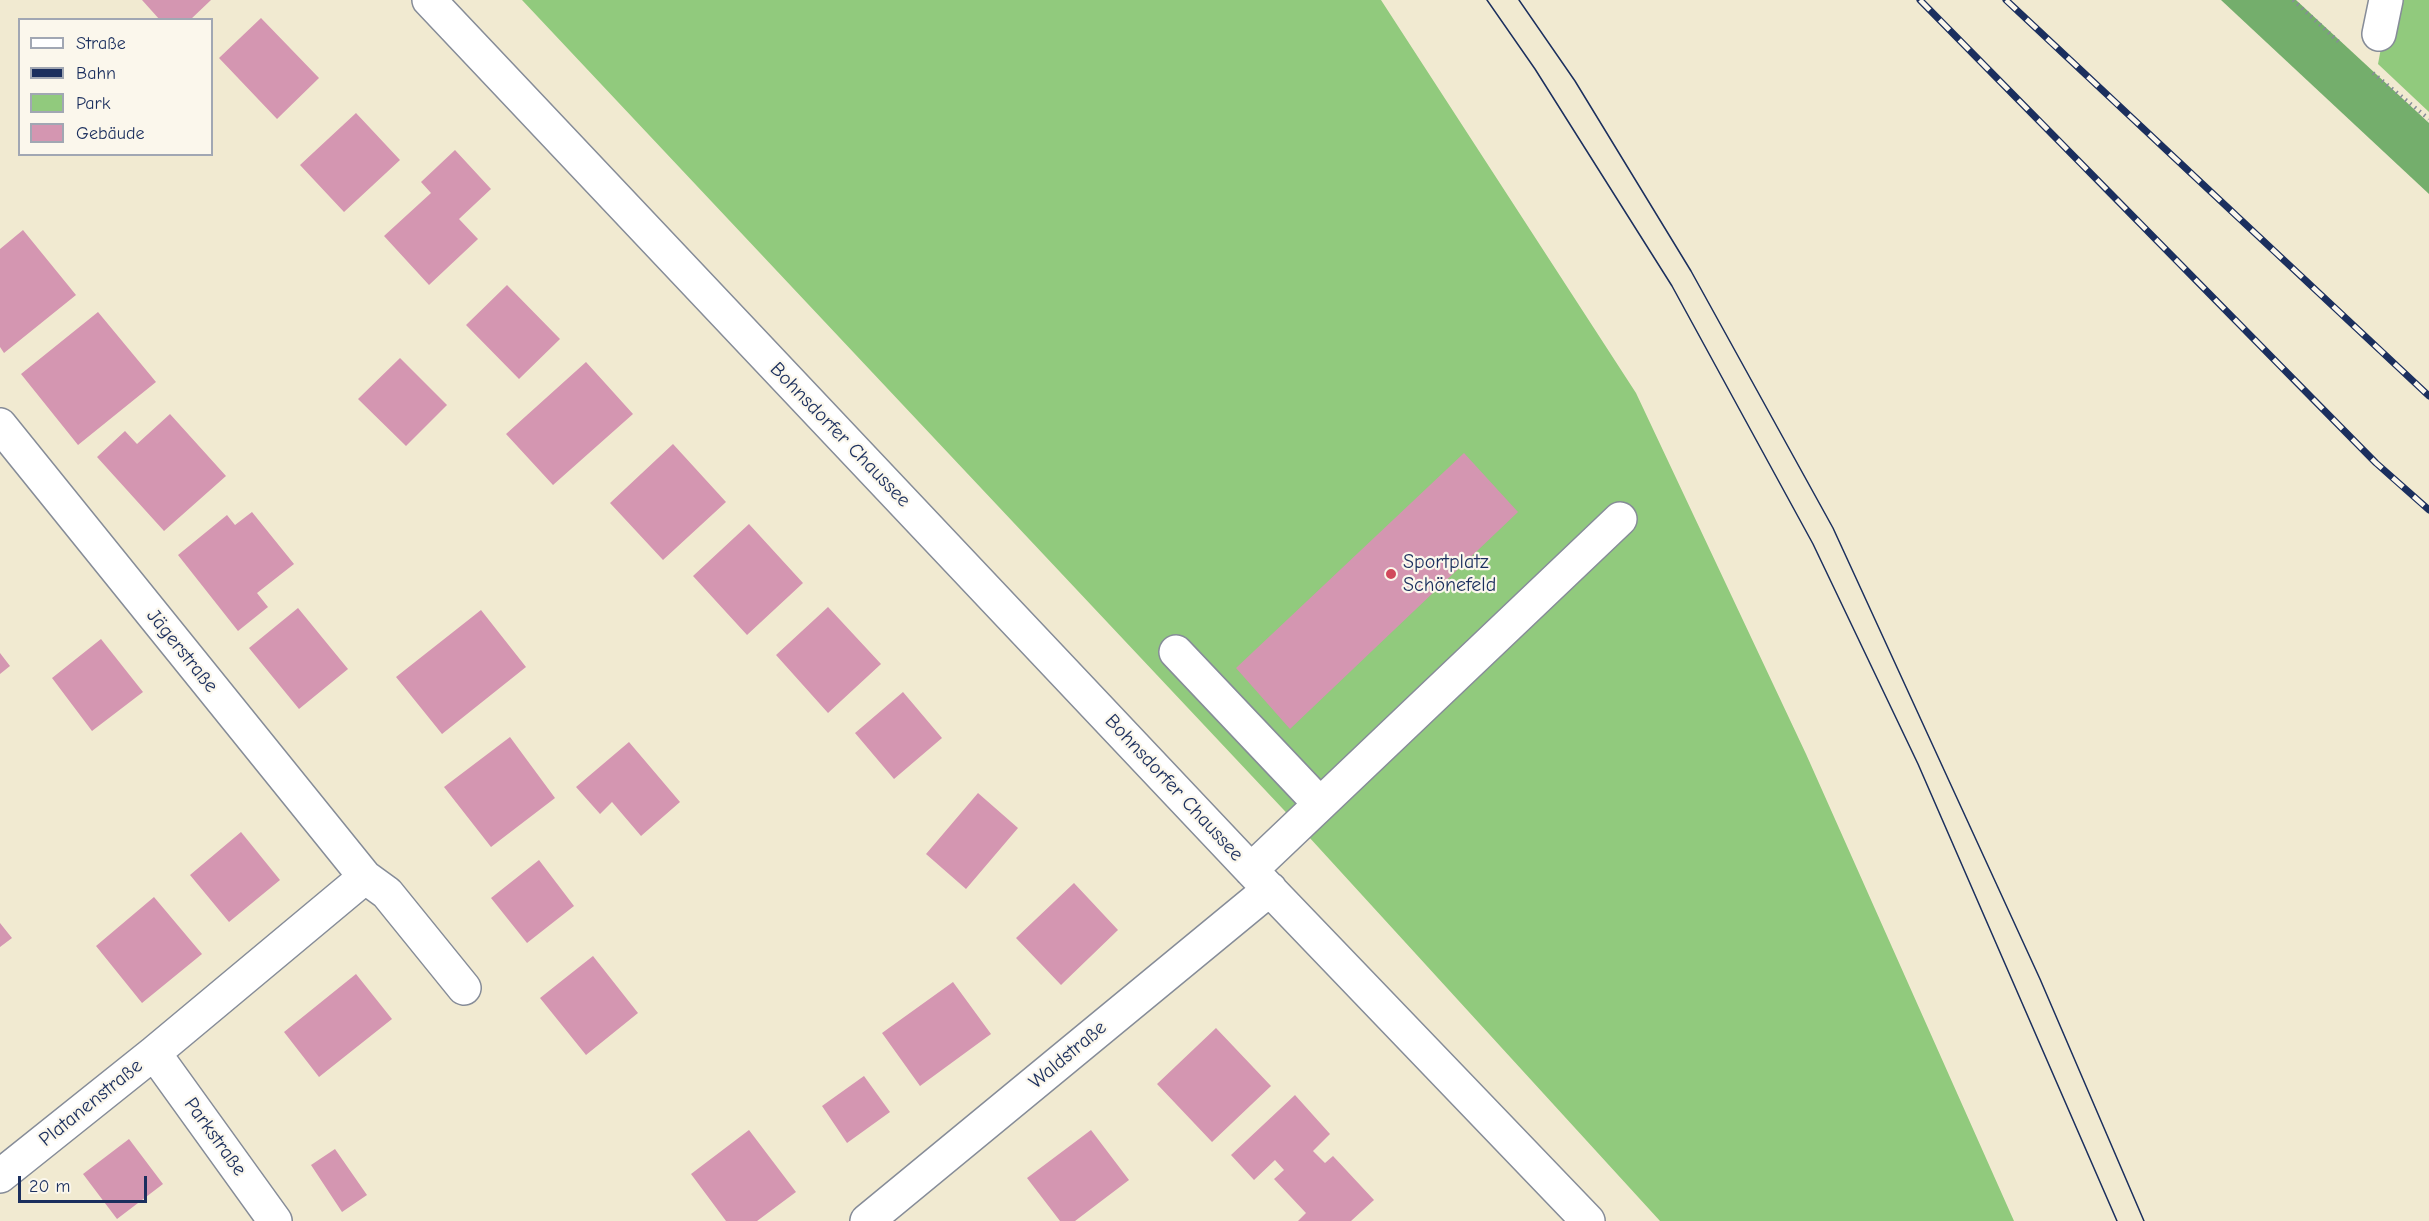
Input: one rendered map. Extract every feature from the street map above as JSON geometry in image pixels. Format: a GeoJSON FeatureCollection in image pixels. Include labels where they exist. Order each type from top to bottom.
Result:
{"type":"FeatureCollection","features":[{"type":"Feature","properties":{"kind":"street","name":"Bohnsdorfer Chaussee"},"geometry":{"type":"LineString","coordinates":[[429,0],[1260,879],[1588,1221]]}},
{"type":"Feature","properties":{"kind":"street"},"geometry":{"type":"LineString","coordinates":[[2379,34],[2386,0]]}},
{"type":"Feature","properties":{"kind":"street","name":"Jägerstraße"},"geometry":{"type":"LineString","coordinates":[[0,425],[365,878],[387,893],[464,988]]}},
{"type":"Feature","properties":{"kind":"street","name":"Bohnsdorfer Chaussee"},"geometry":{"type":"LineString","coordinates":[[1260,879],[1320,804],[1620,519]]}},
{"type":"Feature","properties":{"kind":"street"},"geometry":{"type":"LineString","coordinates":[[1176,652],[1320,804]]}},
{"type":"Feature","properties":{"kind":"street"},"geometry":{"type":"LineString","coordinates":[[154,1053],[365,878]]}},
{"type":"Feature","properties":{"kind":"street","name":"Waldstraße"},"geometry":{"type":"LineString","coordinates":[[867,1221],[1260,879]]}},
{"type":"Feature","properties":{"kind":"street","name":"Platanenstraße"},"geometry":{"type":"LineString","coordinates":[[0,1176],[154,1053]]}},
{"type":"Feature","properties":{"kind":"street","name":"Parkstraße"},"geometry":{"type":"LineString","coordinates":[[154,1053],[275,1221]]}},
{"type":"Feature","properties":{"kind":"green space","name":"Sportplatz Schönefeld"},"geometry":{"type":"Polygon","coordinates":[[[522,0],[1381,0],[1636,393],[1806,754],[2014,1221],[1660,1221],[1298,825],[522,0]]]}},
{"type":"Feature","properties":{"kind":"green space"},"geometry":{"type":"Polygon","coordinates":[[[2221,0],[2296,0],[2429,123],[2429,194],[2221,0]]]}},
{"type":"Feature","properties":{"kind":"green space"},"geometry":{"type":"Polygon","coordinates":[[[2390,0],[2429,0],[2429,112],[2378,64],[2390,0]]]}},
{"type":"Feature","properties":{"kind":"building"},"geometry":{"type":"Polygon","coordinates":[[[142,0],[211,0],[192,18],[158,18],[142,0]]]}},
{"type":"Feature","properties":{"kind":"building"},"geometry":{"type":"Polygon","coordinates":[[[261,18],[319,78],[277,119],[219,58],[261,18]]]}},
{"type":"Feature","properties":{"kind":"building"},"geometry":{"type":"Polygon","coordinates":[[[356,113],[400,160],[344,212],[300,165],[356,113]]]}},
{"type":"Feature","properties":{"kind":"building"},"geometry":{"type":"Polygon","coordinates":[[[455,150],[491,189],[459,219],[478,239],[429,285],[384,236],[431,193],[421,182],[455,150]]]}},
{"type":"Feature","properties":{"kind":"building"},"geometry":{"type":"Polygon","coordinates":[[[23,230],[76,295],[4,353],[0,347],[0,249],[23,230]]]}},
{"type":"Feature","properties":{"kind":"building"},"geometry":{"type":"Polygon","coordinates":[[[507,285],[560,339],[519,379],[466,325],[507,285]]]}},
{"type":"Feature","properties":{"kind":"building"},"geometry":{"type":"Polygon","coordinates":[[[98,312],[156,382],[78,445],[21,374],[98,312]]]}},
{"type":"Feature","properties":{"kind":"building"},"geometry":{"type":"Polygon","coordinates":[[[400,358],[447,405],[406,446],[358,399],[400,358]]]}},
{"type":"Feature","properties":{"kind":"building"},"geometry":{"type":"Polygon","coordinates":[[[586,362],[633,414],[553,485],[506,434],[586,362]]]}},
{"type":"Feature","properties":{"kind":"building"},"geometry":{"type":"Polygon","coordinates":[[[170,414],[226,476],[164,531],[97,457],[125,431],[137,444],[170,414]]]}},
{"type":"Feature","properties":{"kind":"building"},"geometry":{"type":"Polygon","coordinates":[[[673,444],[726,502],[663,560],[610,503],[673,444]]]}},
{"type":"Feature","properties":{"kind":"building"},"geometry":{"type":"Polygon","coordinates":[[[1464,453],[1518,512],[1290,729],[1236,668],[1464,453]]]}},
{"type":"Feature","properties":{"kind":"building"},"geometry":{"type":"Polygon","coordinates":[[[252,512],[294,564],[257,593],[268,607],[238,631],[178,555],[227,515],[235,525],[252,512]]]}},
{"type":"Feature","properties":{"kind":"building"},"geometry":{"type":"Polygon","coordinates":[[[749,524],[803,583],[747,635],[693,576],[749,524]]]}},
{"type":"Feature","properties":{"kind":"building"},"geometry":{"type":"Polygon","coordinates":[[[828,607],[881,664],[828,713],[776,655],[828,607]]]}},
{"type":"Feature","properties":{"kind":"building"},"geometry":{"type":"Polygon","coordinates":[[[298,608],[348,669],[299,709],[249,648],[298,608]]]}},
{"type":"Feature","properties":{"kind":"building"},"geometry":{"type":"Polygon","coordinates":[[[481,610],[526,667],[442,734],[396,677],[481,610]]]}},
{"type":"Feature","properties":{"kind":"building"},"geometry":{"type":"Polygon","coordinates":[[[101,639],[143,692],[92,731],[52,678],[101,639]]]}},
{"type":"Feature","properties":{"kind":"building"},"geometry":{"type":"Polygon","coordinates":[[[0,653],[10,666],[0,674],[0,653]]]}},
{"type":"Feature","properties":{"kind":"building"},"geometry":{"type":"Polygon","coordinates":[[[903,692],[942,738],[894,779],[855,733],[903,692]]]}},
{"type":"Feature","properties":{"kind":"building"},"geometry":{"type":"Polygon","coordinates":[[[510,737],[555,798],[491,847],[444,787],[510,737]]]}},
{"type":"Feature","properties":{"kind":"building"},"geometry":{"type":"Polygon","coordinates":[[[629,742],[680,802],[641,836],[612,802],[600,814],[576,787],[629,742]]]}},
{"type":"Feature","properties":{"kind":"building"},"geometry":{"type":"Polygon","coordinates":[[[978,793],[1018,828],[966,889],[926,854],[978,793]]]}},
{"type":"Feature","properties":{"kind":"building"},"geometry":{"type":"Polygon","coordinates":[[[241,832],[280,880],[229,922],[190,875],[241,832]]]}},
{"type":"Feature","properties":{"kind":"building"},"geometry":{"type":"Polygon","coordinates":[[[539,860],[574,906],[527,943],[491,898],[539,860]]]}},
{"type":"Feature","properties":{"kind":"building"},"geometry":{"type":"Polygon","coordinates":[[[1074,883],[1118,930],[1061,985],[1016,938],[1074,883]]]}},
{"type":"Feature","properties":{"kind":"building"},"geometry":{"type":"Polygon","coordinates":[[[154,897],[202,954],[142,1003],[96,946],[154,897]]]}},
{"type":"Feature","properties":{"kind":"building"},"geometry":{"type":"Polygon","coordinates":[[[0,923],[12,938],[0,947],[0,923]]]}},
{"type":"Feature","properties":{"kind":"building"},"geometry":{"type":"Polygon","coordinates":[[[593,956],[638,1013],[586,1055],[540,998],[593,956]]]}},
{"type":"Feature","properties":{"kind":"building"},"geometry":{"type":"Polygon","coordinates":[[[356,974],[392,1019],[319,1077],[284,1032],[356,974]]]}},
{"type":"Feature","properties":{"kind":"building"},"geometry":{"type":"Polygon","coordinates":[[[953,982],[991,1034],[920,1086],[882,1033],[953,982]]]}},
{"type":"Feature","properties":{"kind":"building"},"geometry":{"type":"Polygon","coordinates":[[[1216,1028],[1271,1086],[1212,1142],[1157,1084],[1216,1028]]]}},
{"type":"Feature","properties":{"kind":"building"},"geometry":{"type":"Polygon","coordinates":[[[864,1076],[890,1112],[847,1143],[822,1106],[864,1076]]]}},
{"type":"Feature","properties":{"kind":"building"},"geometry":{"type":"Polygon","coordinates":[[[1295,1095],[1330,1134],[1313,1151],[1325,1163],[1333,1156],[1374,1200],[1351,1221],[1298,1221],[1306,1213],[1274,1179],[1284,1170],[1275,1160],[1254,1180],[1231,1155],[1295,1095]]]}},
{"type":"Feature","properties":{"kind":"building"},"geometry":{"type":"Polygon","coordinates":[[[749,1130],[796,1192],[757,1221],[726,1221],[691,1174],[749,1130]]]}},
{"type":"Feature","properties":{"kind":"building"},"geometry":{"type":"Polygon","coordinates":[[[1091,1130],[1129,1180],[1075,1221],[1060,1221],[1027,1178],[1091,1130]]]}},
{"type":"Feature","properties":{"kind":"building"},"geometry":{"type":"Polygon","coordinates":[[[129,1139],[163,1184],[117,1219],[83,1174],[129,1139]]]}},
{"type":"Feature","properties":{"kind":"building"},"geometry":{"type":"Polygon","coordinates":[[[335,1149],[367,1195],[342,1212],[311,1165],[335,1149]]]}},
{"type":"Feature","properties":{"kind":"tram line"},"geometry":{"type":"LineString","coordinates":[[1487,0],[1535,69],[1672,286],[1813,544],[1918,764],[2117,1221]]}},
{"type":"Feature","properties":{"kind":"tram line"},"geometry":{"type":"LineString","coordinates":[[1519,0],[1575,81],[1691,271],[1833,528],[2040,979],[2144,1221]]}},
{"type":"Feature","properties":{"kind":"railway"},"geometry":{"type":"LineString","coordinates":[[1920,0],[2376,463],[2429,510]]}},
{"type":"Feature","properties":{"kind":"railway"},"geometry":{"type":"LineString","coordinates":[[2006,0],[2429,396]]}},
{"type":"Feature","properties":{"kind":"place","name":"Sportplatz Schönefeld"},"geometry":{"type":"Point","coordinates":[1391,574]}}]}
